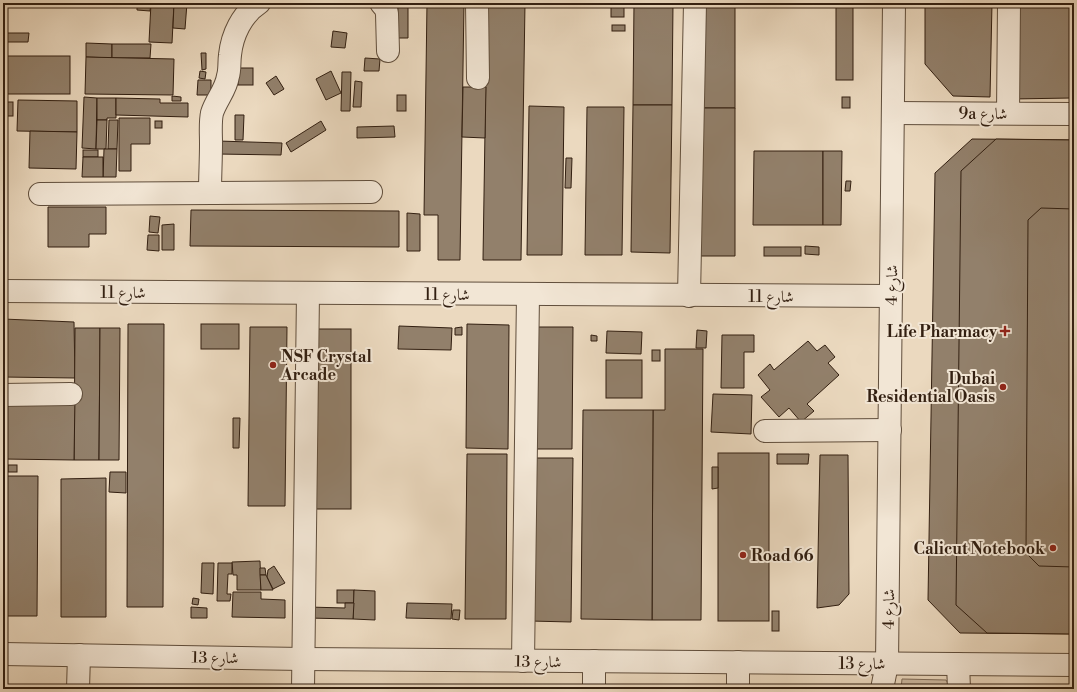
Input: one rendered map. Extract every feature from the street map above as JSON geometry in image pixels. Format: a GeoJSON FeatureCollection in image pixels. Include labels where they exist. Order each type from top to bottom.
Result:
{"type":"FeatureCollection","features":[{"type":"Feature","properties":{"kind":"street"},"geometry":{"type":"LineString","coordinates":[[210,193],[212,114],[218,98],[227,83],[230,53],[238,28],[244,17],[259,3]]}},
{"type":"Feature","properties":{"kind":"street"},"geometry":{"type":"LineString","coordinates":[[381,3],[386,9],[387,14],[388,51]]}},
{"type":"Feature","properties":{"kind":"street"},"geometry":{"type":"LineString","coordinates":[[477,3],[478,78]]}},
{"type":"Feature","properties":{"kind":"street"},"geometry":{"type":"LineString","coordinates":[[690,296],[695,3]]}},
{"type":"Feature","properties":{"kind":"street","name":"شارع 4"},"geometry":{"type":"LineString","coordinates":[[882,689],[887,664],[894,3]]}},
{"type":"Feature","properties":{"kind":"street"},"geometry":{"type":"LineString","coordinates":[[1008,114],[1009,3]]}},
{"type":"Feature","properties":{"kind":"street","name":"9a شارع"},"geometry":{"type":"LineString","coordinates":[[893,112],[1074,114]]}},
{"type":"Feature","properties":{"kind":"street"},"geometry":{"type":"LineString","coordinates":[[40,194],[371,192]]}},
{"type":"Feature","properties":{"kind":"street","name":"شارع 11"},"geometry":{"type":"LineString","coordinates":[[3,291],[891,296]]}},
{"type":"Feature","properties":{"kind":"street"},"geometry":{"type":"LineString","coordinates":[[303,689],[308,293]]}},
{"type":"Feature","properties":{"kind":"street"},"geometry":{"type":"LineString","coordinates":[[523,661],[528,295]]}},
{"type":"Feature","properties":{"kind":"street"},"geometry":{"type":"LineString","coordinates":[[3,395],[71,394]]}},
{"type":"Feature","properties":{"kind":"street"},"geometry":{"type":"LineString","coordinates":[[765,431],[890,430]]}},
{"type":"Feature","properties":{"kind":"street","name":"شارع 13"},"geometry":{"type":"LineString","coordinates":[[3,654],[303,659],[1074,665]]}},
{"type":"Feature","properties":{"kind":"street"},"geometry":{"type":"LineString","coordinates":[[78,689],[79,655]]}},
{"type":"Feature","properties":{"kind":"street"},"geometry":{"type":"LineString","coordinates":[[594,661],[594,689]]}},
{"type":"Feature","properties":{"kind":"street"},"geometry":{"type":"LineString","coordinates":[[738,662],[738,689]]}},
{"type":"Feature","properties":{"kind":"street"},"geometry":{"type":"LineString","coordinates":[[958,664],[959,689]]}},
{"type":"Feature","properties":{"kind":"shaded area"},"geometry":{"type":"Polygon","coordinates":[[[902,679],[946,680],[951,689],[901,689],[902,679]]]}},
{"type":"Feature","properties":{"kind":"building"},"geometry":{"type":"Polygon","coordinates":[[[137,3],[151,3],[150,11],[137,10],[137,3]]]}},
{"type":"Feature","properties":{"kind":"building"},"geometry":{"type":"Polygon","coordinates":[[[151,3],[174,3],[172,43],[149,42],[151,3]]]}},
{"type":"Feature","properties":{"kind":"building"},"geometry":{"type":"Polygon","coordinates":[[[174,3],[187,3],[185,29],[173,28],[174,3]]]}},
{"type":"Feature","properties":{"kind":"building"},"geometry":{"type":"Polygon","coordinates":[[[398,3],[408,3],[408,38],[397,38],[398,3]]]}},
{"type":"Feature","properties":{"kind":"building"},"geometry":{"type":"Polygon","coordinates":[[[427,3],[464,3],[460,260],[438,260],[438,215],[424,215],[427,3]]]}},
{"type":"Feature","properties":{"kind":"building"},"geometry":{"type":"Polygon","coordinates":[[[487,3],[525,3],[521,260],[483,260],[487,3]]]}},
{"type":"Feature","properties":{"kind":"building"},"geometry":{"type":"Polygon","coordinates":[[[611,3],[624,3],[624,17],[611,17],[611,3]]]}},
{"type":"Feature","properties":{"kind":"building"},"geometry":{"type":"Polygon","coordinates":[[[634,3],[673,3],[672,105],[633,105],[634,3]]]}},
{"type":"Feature","properties":{"kind":"building"},"geometry":{"type":"Polygon","coordinates":[[[699,3],[735,3],[735,108],[699,108],[699,3]]]}},
{"type":"Feature","properties":{"kind":"building"},"geometry":{"type":"Polygon","coordinates":[[[836,3],[853,3],[853,80],[836,80],[836,3]]]}},
{"type":"Feature","properties":{"kind":"building"},"geometry":{"type":"Polygon","coordinates":[[[925,3],[992,3],[990,97],[953,96],[925,64],[925,3]]]}},
{"type":"Feature","properties":{"kind":"building"},"geometry":{"type":"Polygon","coordinates":[[[1014,3],[1074,3],[1074,85],[1071,85],[1071,98],[1013,99],[1014,3]]]}},
{"type":"Feature","properties":{"kind":"building"},"geometry":{"type":"Polygon","coordinates":[[[612,25],[625,25],[625,31],[612,31],[612,25]]]}},
{"type":"Feature","properties":{"kind":"building"},"geometry":{"type":"Polygon","coordinates":[[[333,31],[347,33],[345,48],[331,47],[333,31]]]}},
{"type":"Feature","properties":{"kind":"building"},"geometry":{"type":"Polygon","coordinates":[[[5,33],[29,33],[28,42],[5,42],[5,33]]]}},
{"type":"Feature","properties":{"kind":"building"},"geometry":{"type":"Polygon","coordinates":[[[86,43],[112,44],[112,58],[86,57],[86,43]]]}},
{"type":"Feature","properties":{"kind":"building"},"geometry":{"type":"Polygon","coordinates":[[[112,44],[151,44],[150,58],[112,58],[112,44]]]}},
{"type":"Feature","properties":{"kind":"building"},"geometry":{"type":"Polygon","coordinates":[[[201,53],[206,53],[206,69],[202,70],[201,53]]]}},
{"type":"Feature","properties":{"kind":"building"},"geometry":{"type":"Polygon","coordinates":[[[3,56],[70,56],[70,94],[3,94],[3,56]]]}},
{"type":"Feature","properties":{"kind":"building"},"geometry":{"type":"Polygon","coordinates":[[[86,57],[174,59],[173,95],[85,94],[86,57]]]}},
{"type":"Feature","properties":{"kind":"building"},"geometry":{"type":"Polygon","coordinates":[[[365,58],[380,59],[379,71],[364,71],[365,58]]]}},
{"type":"Feature","properties":{"kind":"building"},"geometry":{"type":"Polygon","coordinates":[[[238,68],[253,68],[253,85],[238,85],[238,68]]]}},
{"type":"Feature","properties":{"kind":"building"},"geometry":{"type":"Polygon","coordinates":[[[200,71],[206,72],[205,79],[199,78],[200,71]]]}},
{"type":"Feature","properties":{"kind":"building"},"geometry":{"type":"Polygon","coordinates":[[[331,71],[341,93],[326,100],[316,79],[331,71]]]}},
{"type":"Feature","properties":{"kind":"building"},"geometry":{"type":"Polygon","coordinates":[[[342,72],[351,72],[350,111],[341,111],[342,72]]]}},
{"type":"Feature","properties":{"kind":"building"},"geometry":{"type":"Polygon","coordinates":[[[276,76],[284,89],[274,95],[266,83],[276,76]]]}},
{"type":"Feature","properties":{"kind":"building"},"geometry":{"type":"Polygon","coordinates":[[[198,80],[211,80],[211,95],[197,95],[198,80]]]}},
{"type":"Feature","properties":{"kind":"building"},"geometry":{"type":"Polygon","coordinates":[[[355,81],[362,82],[361,107],[353,107],[355,81]]]}},
{"type":"Feature","properties":{"kind":"building"},"geometry":{"type":"Polygon","coordinates":[[[463,87],[486,87],[485,138],[462,137],[463,87]]]}},
{"type":"Feature","properties":{"kind":"building"},"geometry":{"type":"Polygon","coordinates":[[[397,95],[406,95],[406,111],[397,111],[397,95]]]}},
{"type":"Feature","properties":{"kind":"building"},"geometry":{"type":"Polygon","coordinates":[[[172,96],[181,97],[181,101],[172,101],[172,96]]]}},
{"type":"Feature","properties":{"kind":"building"},"geometry":{"type":"Polygon","coordinates":[[[84,97],[97,98],[96,149],[82,148],[84,97]]]}},
{"type":"Feature","properties":{"kind":"building"},"geometry":{"type":"Polygon","coordinates":[[[842,97],[850,97],[850,108],[842,108],[842,97]]]}},
{"type":"Feature","properties":{"kind":"building"},"geometry":{"type":"Polygon","coordinates":[[[97,98],[116,98],[116,118],[97,120],[97,98]]]}},
{"type":"Feature","properties":{"kind":"building"},"geometry":{"type":"Polygon","coordinates":[[[116,98],[160,99],[160,103],[188,103],[188,117],[116,115],[116,98]]]}},
{"type":"Feature","properties":{"kind":"building"},"geometry":{"type":"Polygon","coordinates":[[[18,100],[77,101],[77,132],[17,131],[18,100]]]}},
{"type":"Feature","properties":{"kind":"building"},"geometry":{"type":"Polygon","coordinates":[[[3,102],[13,102],[13,116],[3,116],[3,102]]]}},
{"type":"Feature","properties":{"kind":"building"},"geometry":{"type":"Polygon","coordinates":[[[633,105],[672,105],[670,253],[631,252],[633,105]]]}},
{"type":"Feature","properties":{"kind":"building"},"geometry":{"type":"Polygon","coordinates":[[[529,106],[564,107],[562,255],[527,255],[529,106]]]}},
{"type":"Feature","properties":{"kind":"building"},"geometry":{"type":"Polygon","coordinates":[[[587,107],[624,107],[622,255],[585,255],[587,107]]]}},
{"type":"Feature","properties":{"kind":"building"},"geometry":{"type":"Polygon","coordinates":[[[699,108],[735,108],[735,256],[698,256],[699,108]]]}},
{"type":"Feature","properties":{"kind":"building"},"geometry":{"type":"Polygon","coordinates":[[[235,115],[244,115],[243,140],[235,140],[235,115]]]}},
{"type":"Feature","properties":{"kind":"building"},"geometry":{"type":"Polygon","coordinates":[[[119,118],[150,118],[150,144],[131,144],[131,171],[119,171],[119,118]]]}},
{"type":"Feature","properties":{"kind":"building"},"geometry":{"type":"Polygon","coordinates":[[[97,120],[107,120],[106,149],[96,149],[97,120]]]}},
{"type":"Feature","properties":{"kind":"building"},"geometry":{"type":"Polygon","coordinates":[[[109,120],[118,120],[117,149],[108,149],[109,120]]]}},
{"type":"Feature","properties":{"kind":"building"},"geometry":{"type":"Polygon","coordinates":[[[155,121],[162,121],[162,128],[155,128],[155,121]]]}},
{"type":"Feature","properties":{"kind":"building"},"geometry":{"type":"Polygon","coordinates":[[[321,121],[326,130],[291,152],[286,143],[321,121]]]}},
{"type":"Feature","properties":{"kind":"building"},"geometry":{"type":"Polygon","coordinates":[[[394,126],[395,137],[357,138],[357,127],[394,126]]]}},
{"type":"Feature","properties":{"kind":"building"},"geometry":{"type":"Polygon","coordinates":[[[30,131],[77,132],[76,169],[29,168],[30,131]]]}},
{"type":"Feature","properties":{"kind":"building","name":"Dubai Residential Oasis"},"geometry":{"type":"Polygon","coordinates":[[[972,139],[1074,140],[1074,634],[960,633],[928,600],[935,173],[972,139]]]}},
{"type":"Feature","properties":{"kind":"building","name":"Dubai Residential Oasis"},"geometry":{"type":"Polygon","coordinates":[[[996,139],[1074,140],[1074,209],[1041,208],[1028,220],[1026,553],[1039,566],[1074,567],[1074,634],[987,633],[956,605],[961,171],[996,139]]]}},
{"type":"Feature","properties":{"kind":"building"},"geometry":{"type":"Polygon","coordinates":[[[218,141],[282,143],[281,155],[217,154],[218,141]]]}},
{"type":"Feature","properties":{"kind":"building"},"geometry":{"type":"Polygon","coordinates":[[[104,149],[117,149],[116,177],[103,177],[104,149]]]}},
{"type":"Feature","properties":{"kind":"building"},"geometry":{"type":"Polygon","coordinates":[[[83,150],[98,150],[98,157],[83,157],[83,150]]]}},
{"type":"Feature","properties":{"kind":"building"},"geometry":{"type":"Polygon","coordinates":[[[754,151],[823,151],[823,225],[753,225],[754,151]]]}},
{"type":"Feature","properties":{"kind":"building"},"geometry":{"type":"Polygon","coordinates":[[[823,151],[842,151],[841,225],[823,225],[823,151]]]}},
{"type":"Feature","properties":{"kind":"building"},"geometry":{"type":"Polygon","coordinates":[[[83,157],[103,157],[103,177],[82,177],[83,157]]]}},
{"type":"Feature","properties":{"kind":"building"},"geometry":{"type":"Polygon","coordinates":[[[566,158],[572,158],[571,188],[565,188],[566,158]]]}},
{"type":"Feature","properties":{"kind":"building"},"geometry":{"type":"Polygon","coordinates":[[[846,181],[851,181],[850,191],[845,191],[846,181]]]}},
{"type":"Feature","properties":{"kind":"building"},"geometry":{"type":"Polygon","coordinates":[[[48,207],[106,207],[106,234],[89,234],[89,247],[48,247],[48,207]]]}},
{"type":"Feature","properties":{"kind":"building"},"geometry":{"type":"Polygon","coordinates":[[[191,210],[399,211],[399,247],[190,246],[191,210]]]}},
{"type":"Feature","properties":{"kind":"building"},"geometry":{"type":"Polygon","coordinates":[[[407,213],[420,214],[420,251],[407,251],[407,213]]]}},
{"type":"Feature","properties":{"kind":"building"},"geometry":{"type":"Polygon","coordinates":[[[150,216],[160,217],[158,233],[149,232],[150,216]]]}},
{"type":"Feature","properties":{"kind":"building"},"geometry":{"type":"Polygon","coordinates":[[[174,224],[174,250],[162,250],[162,225],[174,224]]]}},
{"type":"Feature","properties":{"kind":"building"},"geometry":{"type":"Polygon","coordinates":[[[148,235],[159,235],[159,251],[147,250],[148,235]]]}},
{"type":"Feature","properties":{"kind":"building"},"geometry":{"type":"Polygon","coordinates":[[[805,246],[819,247],[819,255],[805,254],[805,246]]]}},
{"type":"Feature","properties":{"kind":"building"},"geometry":{"type":"Polygon","coordinates":[[[764,247],[801,247],[801,256],[764,256],[764,247]]]}},
{"type":"Feature","properties":{"kind":"building"},"geometry":{"type":"Polygon","coordinates":[[[3,319],[74,322],[75,378],[3,377],[3,319]]]}},
{"type":"Feature","properties":{"kind":"building"},"geometry":{"type":"Polygon","coordinates":[[[128,324],[164,324],[163,607],[127,607],[128,324]]]}},
{"type":"Feature","properties":{"kind":"building"},"geometry":{"type":"Polygon","coordinates":[[[201,324],[239,324],[239,349],[201,349],[201,324]]]}},
{"type":"Feature","properties":{"kind":"building"},"geometry":{"type":"Polygon","coordinates":[[[467,324],[509,325],[508,449],[466,448],[467,324]]]}},
{"type":"Feature","properties":{"kind":"building"},"geometry":{"type":"Polygon","coordinates":[[[399,326],[452,328],[451,350],[398,349],[399,326]]]}},
{"type":"Feature","properties":{"kind":"building"},"geometry":{"type":"Polygon","coordinates":[[[250,327],[287,327],[285,506],[248,506],[250,327]]]}},
{"type":"Feature","properties":{"kind":"building"},"geometry":{"type":"Polygon","coordinates":[[[462,327],[462,335],[455,335],[455,328],[462,327]]]}},
{"type":"Feature","properties":{"kind":"building"},"geometry":{"type":"Polygon","coordinates":[[[532,327],[573,327],[572,449],[531,449],[532,327]]]}},
{"type":"Feature","properties":{"kind":"building"},"geometry":{"type":"Polygon","coordinates":[[[75,328],[100,328],[99,460],[74,460],[75,328]]]}},
{"type":"Feature","properties":{"kind":"building"},"geometry":{"type":"Polygon","coordinates":[[[100,328],[120,328],[119,460],[99,460],[100,328]]]}},
{"type":"Feature","properties":{"kind":"building"},"geometry":{"type":"Polygon","coordinates":[[[314,329],[351,329],[351,509],[314,509],[314,329]]]}},
{"type":"Feature","properties":{"kind":"building"},"geometry":{"type":"Polygon","coordinates":[[[697,330],[707,331],[706,348],[696,348],[697,330]]]}},
{"type":"Feature","properties":{"kind":"building"},"geometry":{"type":"Polygon","coordinates":[[[607,331],[642,332],[641,354],[606,353],[607,331]]]}},
{"type":"Feature","properties":{"kind":"building"},"geometry":{"type":"Polygon","coordinates":[[[591,335],[597,336],[597,341],[591,341],[591,335]]]}},
{"type":"Feature","properties":{"kind":"building"},"geometry":{"type":"Polygon","coordinates":[[[722,335],[754,335],[754,352],[744,352],[744,388],[721,388],[722,335]]]}},
{"type":"Feature","properties":{"kind":"building"},"geometry":{"type":"Polygon","coordinates":[[[808,341],[817,351],[825,345],[835,357],[828,363],[839,375],[807,404],[814,411],[801,422],[789,408],[779,417],[761,397],[770,390],[758,375],[770,364],[774,370],[808,341]]]}},
{"type":"Feature","properties":{"kind":"building"},"geometry":{"type":"Polygon","coordinates":[[[665,349],[703,349],[701,620],[652,620],[653,410],[665,410],[665,349]]]}},
{"type":"Feature","properties":{"kind":"building"},"geometry":{"type":"Polygon","coordinates":[[[652,350],[660,350],[660,361],[652,361],[652,350]]]}},
{"type":"Feature","properties":{"kind":"building"},"geometry":{"type":"Polygon","coordinates":[[[606,360],[642,360],[642,398],[606,398],[606,360]]]}},
{"type":"Feature","properties":{"kind":"building"},"geometry":{"type":"Polygon","coordinates":[[[713,394],[752,395],[751,434],[711,432],[713,394]]]}},
{"type":"Feature","properties":{"kind":"building"},"geometry":{"type":"Polygon","coordinates":[[[3,398],[75,398],[74,460],[3,459],[3,398]]]}},
{"type":"Feature","properties":{"kind":"building"},"geometry":{"type":"Polygon","coordinates":[[[583,410],[653,410],[652,620],[581,619],[583,410]]]}},
{"type":"Feature","properties":{"kind":"building"},"geometry":{"type":"Polygon","coordinates":[[[233,418],[240,418],[239,448],[233,448],[233,418]]]}},
{"type":"Feature","properties":{"kind":"building","name":"Road 66"},"geometry":{"type":"Polygon","coordinates":[[[718,453],[769,453],[769,621],[718,621],[718,453]]]}},
{"type":"Feature","properties":{"kind":"building"},"geometry":{"type":"Polygon","coordinates":[[[467,454],[507,454],[506,619],[465,619],[467,454]]]}},
{"type":"Feature","properties":{"kind":"building"},"geometry":{"type":"Polygon","coordinates":[[[777,454],[809,454],[808,464],[777,464],[777,454]]]}},
{"type":"Feature","properties":{"kind":"building"},"geometry":{"type":"Polygon","coordinates":[[[820,455],[848,455],[849,594],[839,605],[817,608],[820,455]]]}},
{"type":"Feature","properties":{"kind":"building"},"geometry":{"type":"Polygon","coordinates":[[[532,458],[573,458],[571,622],[530,621],[532,458]]]}},
{"type":"Feature","properties":{"kind":"building"},"geometry":{"type":"Polygon","coordinates":[[[8,465],[17,465],[17,472],[8,472],[8,465]]]}},
{"type":"Feature","properties":{"kind":"building"},"geometry":{"type":"Polygon","coordinates":[[[712,467],[718,467],[718,488],[712,489],[712,467]]]}},
{"type":"Feature","properties":{"kind":"building"},"geometry":{"type":"Polygon","coordinates":[[[110,472],[126,472],[126,493],[109,492],[110,472]]]}},
{"type":"Feature","properties":{"kind":"building"},"geometry":{"type":"Polygon","coordinates":[[[6,476],[38,476],[37,616],[5,616],[6,476]]]}},
{"type":"Feature","properties":{"kind":"building"},"geometry":{"type":"Polygon","coordinates":[[[106,478],[106,617],[61,617],[61,479],[106,478]]]}},
{"type":"Feature","properties":{"kind":"building"},"geometry":{"type":"Polygon","coordinates":[[[260,561],[261,590],[237,590],[237,575],[233,575],[232,562],[260,561]]]}},
{"type":"Feature","properties":{"kind":"building"},"geometry":{"type":"Polygon","coordinates":[[[202,563],[214,563],[213,594],[201,593],[202,563]]]}},
{"type":"Feature","properties":{"kind":"building"},"geometry":{"type":"Polygon","coordinates":[[[218,563],[232,563],[232,574],[228,574],[227,594],[231,594],[230,601],[217,601],[218,563]]]}},
{"type":"Feature","properties":{"kind":"building"},"geometry":{"type":"Polygon","coordinates":[[[274,566],[285,583],[273,589],[267,577],[268,570],[274,566]]]}},
{"type":"Feature","properties":{"kind":"building"},"geometry":{"type":"Polygon","coordinates":[[[260,568],[265,568],[266,575],[260,575],[260,568]]]}},
{"type":"Feature","properties":{"kind":"building"},"geometry":{"type":"Polygon","coordinates":[[[260,575],[266,575],[273,590],[261,590],[260,575]]]}},
{"type":"Feature","properties":{"kind":"building"},"geometry":{"type":"Polygon","coordinates":[[[337,590],[354,590],[354,603],[337,603],[337,590]]]}},
{"type":"Feature","properties":{"kind":"building"},"geometry":{"type":"Polygon","coordinates":[[[354,590],[375,591],[375,620],[353,619],[354,590]]]}},
{"type":"Feature","properties":{"kind":"building"},"geometry":{"type":"Polygon","coordinates":[[[233,592],[261,592],[261,599],[285,600],[285,618],[232,617],[233,592]]]}},
{"type":"Feature","properties":{"kind":"building"},"geometry":{"type":"Polygon","coordinates":[[[193,598],[199,599],[198,605],[192,604],[193,598]]]}},
{"type":"Feature","properties":{"kind":"building"},"geometry":{"type":"Polygon","coordinates":[[[345,603],[354,603],[353,619],[308,618],[308,607],[345,608],[345,603]]]}},
{"type":"Feature","properties":{"kind":"building"},"geometry":{"type":"Polygon","coordinates":[[[407,603],[452,604],[451,619],[406,618],[407,603]]]}},
{"type":"Feature","properties":{"kind":"building"},"geometry":{"type":"Polygon","coordinates":[[[191,607],[207,608],[207,618],[191,618],[191,607]]]}},
{"type":"Feature","properties":{"kind":"building"},"geometry":{"type":"Polygon","coordinates":[[[453,610],[460,610],[459,620],[452,619],[453,610]]]}},
{"type":"Feature","properties":{"kind":"building"},"geometry":{"type":"Polygon","coordinates":[[[772,611],[779,611],[779,631],[772,631],[772,611]]]}},
{"type":"Feature","properties":{"kind":"place","name":"Life Pharmacy"},"geometry":{"type":"Point","coordinates":[1005,331]}},
{"type":"Feature","properties":{"kind":"place","name":"NSF Crystal Arcade"},"geometry":{"type":"Point","coordinates":[273,365]}},
{"type":"Feature","properties":{"kind":"place","name":"Dubai Residential Oasis"},"geometry":{"type":"Point","coordinates":[1003,387]}},
{"type":"Feature","properties":{"kind":"place","name":"Calicut Notebook"},"geometry":{"type":"Point","coordinates":[1053,548]}},
{"type":"Feature","properties":{"kind":"place","name":"Road 66"},"geometry":{"type":"Point","coordinates":[743,555]}}]}
